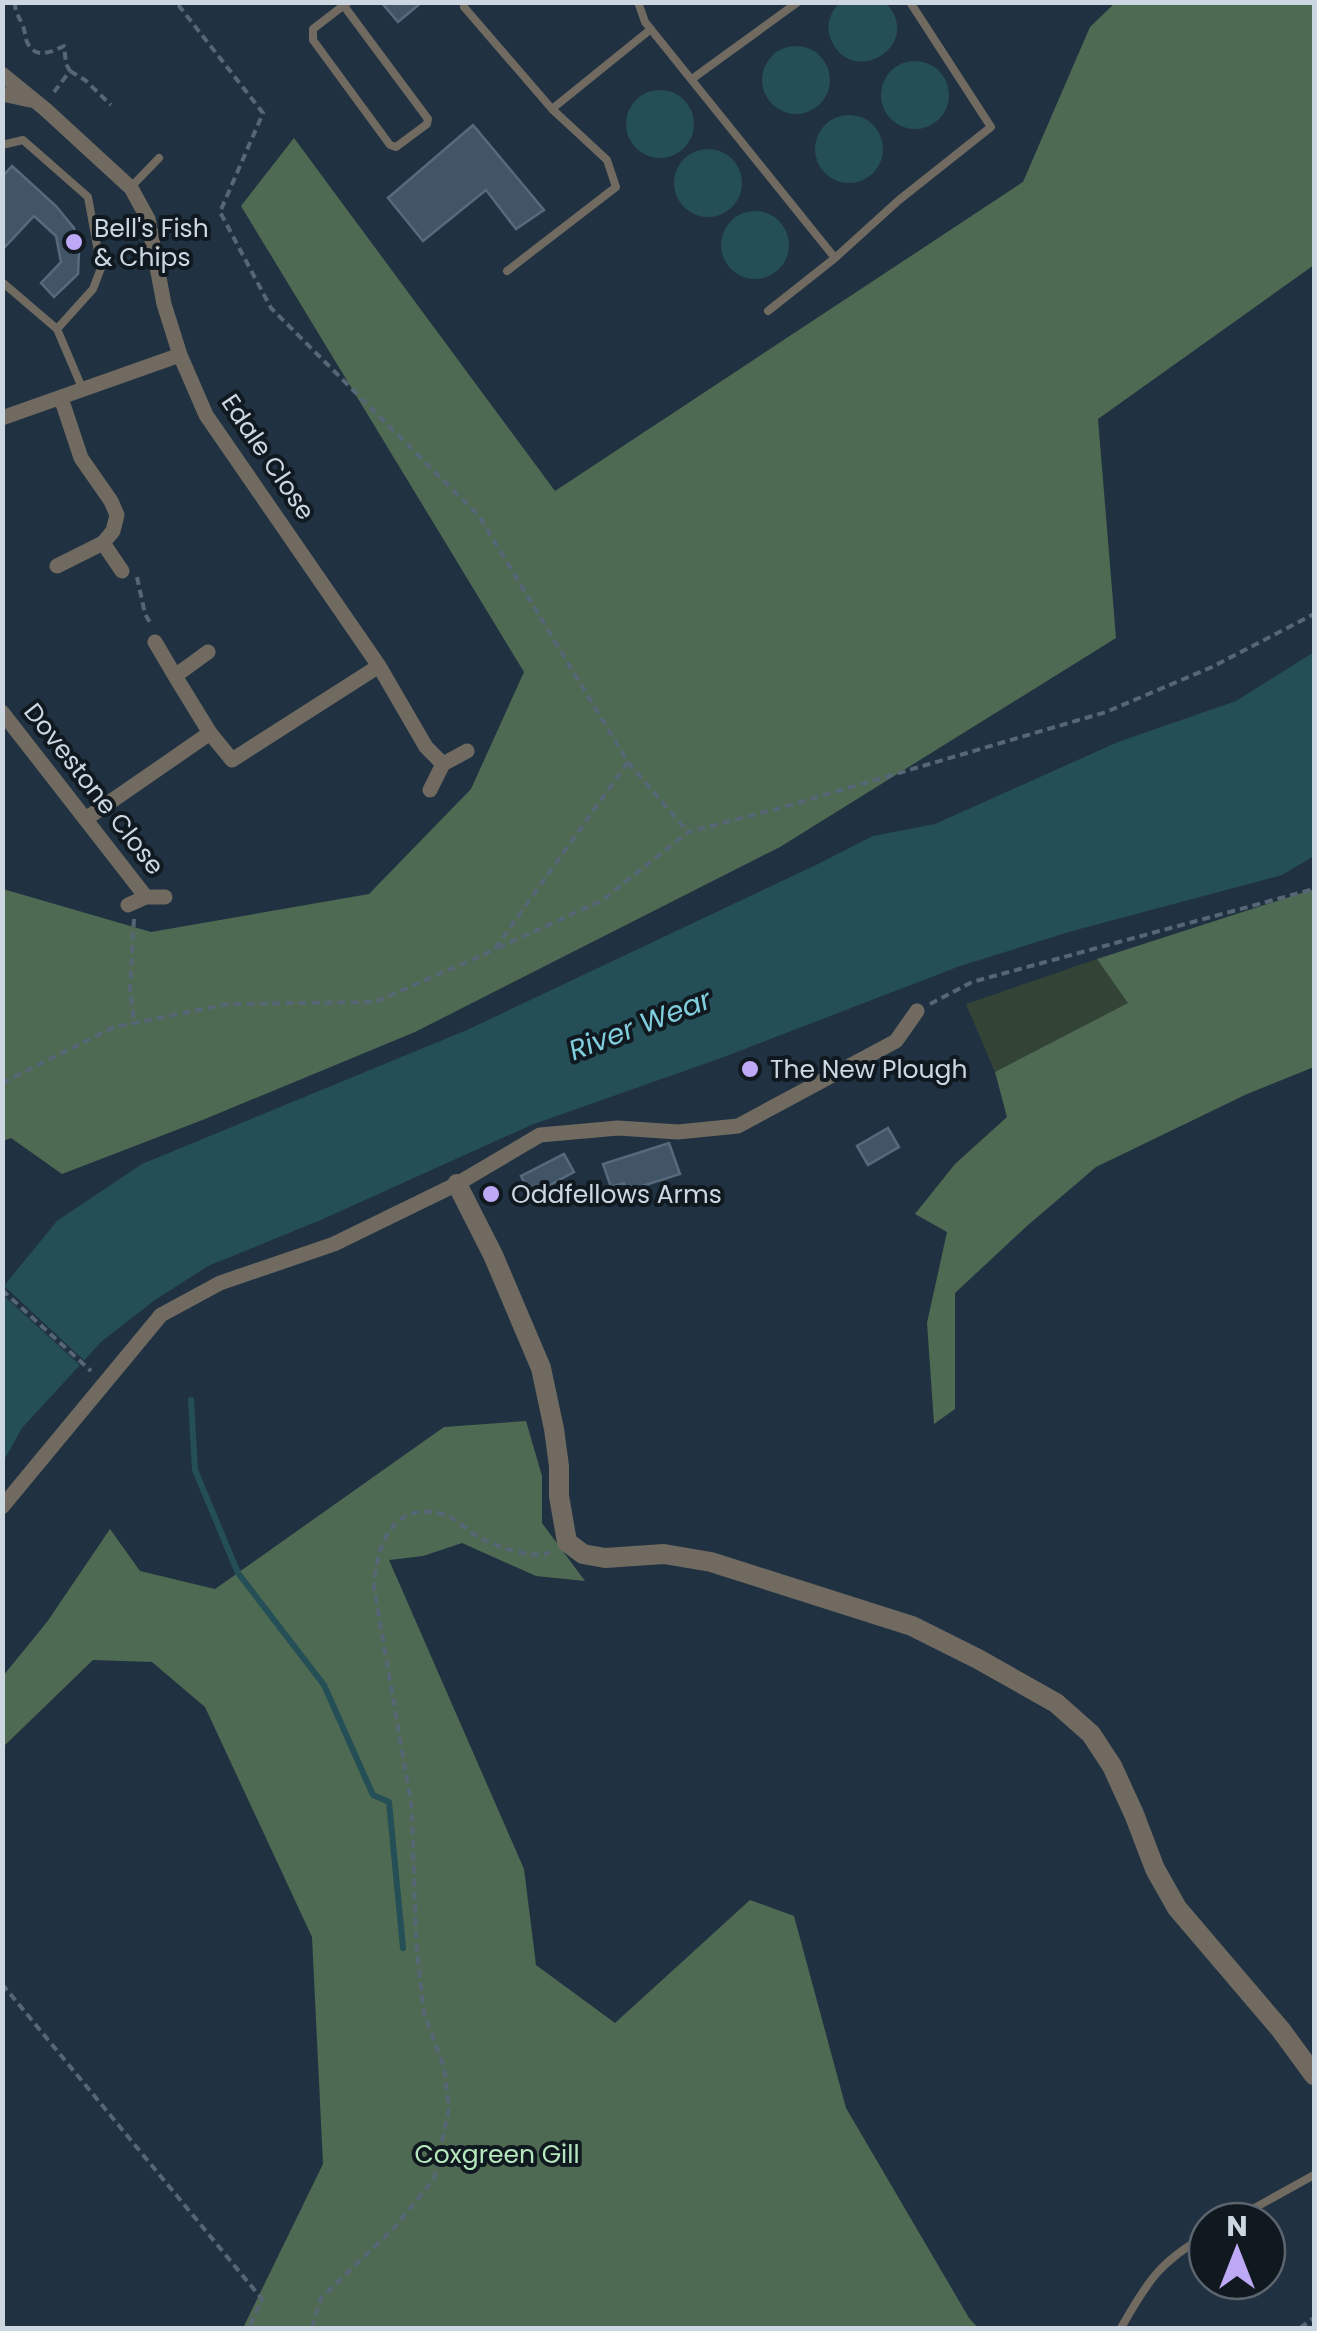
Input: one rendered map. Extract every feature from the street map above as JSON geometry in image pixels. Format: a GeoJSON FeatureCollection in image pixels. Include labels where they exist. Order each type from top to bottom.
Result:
{"type":"FeatureCollection","features":[{"type":"Feature","properties":{"kind":"street","name":"Edale Close"},"geometry":{"type":"LineString","coordinates":[[2,74],[131,188],[148,218],[164,304],[180,355],[206,414],[378,666],[426,746],[443,764]]}},
{"type":"Feature","properties":{"kind":"street"},"geometry":{"type":"LineString","coordinates":[[2,94],[39,105]]}},
{"type":"Feature","properties":{"kind":"street"},"geometry":{"type":"LineString","coordinates":[[2,418],[180,355]]}},
{"type":"Feature","properties":{"kind":"street"},"geometry":{"type":"LineString","coordinates":[[57,566],[103,543],[113,530],[116,515],[111,501],[81,458],[61,398]]}},
{"type":"Feature","properties":{"kind":"street"},"geometry":{"type":"LineString","coordinates":[[103,543],[122,571]]}},
{"type":"Feature","properties":{"kind":"street"},"geometry":{"type":"LineString","coordinates":[[155,642],[210,733],[232,760],[378,666]]}},
{"type":"Feature","properties":{"kind":"street"},"geometry":{"type":"LineString","coordinates":[[176,676],[208,652]]}},
{"type":"Feature","properties":{"kind":"street","name":"Dovestone Close"},"geometry":{"type":"LineString","coordinates":[[2,712],[146,898]]}},
{"type":"Feature","properties":{"kind":"street"},"geometry":{"type":"LineString","coordinates":[[87,818],[210,733]]}},
{"type":"Feature","properties":{"kind":"street"},"geometry":{"type":"LineString","coordinates":[[430,790],[443,764],[467,751]]}},
{"type":"Feature","properties":{"kind":"street","name":"Dovestone Close"},"geometry":{"type":"LineString","coordinates":[[128,905],[146,898],[165,897]]}},
{"type":"Feature","properties":{"kind":"street"},"geometry":{"type":"LineString","coordinates":[[2,1506],[161,1315],[220,1283],[334,1244],[457,1184],[540,1135],[618,1128],[678,1132],[738,1126],[896,1041],[917,1011]]}},
{"type":"Feature","properties":{"kind":"street"},"geometry":{"type":"LineString","coordinates":[[457,1184],[541,1368],[554,1429],[567,1542],[582,1554],[605,1558],[664,1554],[711,1562],[894,1620],[978,1659],[1056,1703],[1091,1734],[1112,1766],[1155,1869],[1177,1908],[1281,2030],[1314,2075]]}},
{"type":"Feature","properties":{"kind":"lane"},"geometry":{"type":"LineString","coordinates":[[638,2],[651,30],[835,258]]}},
{"type":"Feature","properties":{"kind":"lane"},"geometry":{"type":"LineString","coordinates":[[692,80],[798,2]]}},
{"type":"Feature","properties":{"kind":"lane"},"geometry":{"type":"LineString","coordinates":[[768,311],[992,127],[910,2]]}},
{"type":"Feature","properties":{"kind":"lane"},"geometry":{"type":"LineString","coordinates":[[346,4],[428,120],[396,147],[390,145],[313,40],[313,29],[346,4]]}},
{"type":"Feature","properties":{"kind":"lane"},"geometry":{"type":"LineString","coordinates":[[464,7],[552,108],[607,160],[616,187],[507,271]]}},
{"type":"Feature","properties":{"kind":"lane"},"geometry":{"type":"LineString","coordinates":[[552,108],[651,30]]}},
{"type":"Feature","properties":{"kind":"lane"},"geometry":{"type":"LineString","coordinates":[[2,146],[23,140],[88,197],[101,268],[93,288],[58,329]]}},
{"type":"Feature","properties":{"kind":"lane"},"geometry":{"type":"LineString","coordinates":[[131,188],[159,158]]}},
{"type":"Feature","properties":{"kind":"lane"},"geometry":{"type":"LineString","coordinates":[[2,282],[58,329],[83,390]]}},
{"type":"Feature","properties":{"kind":"lane"},"geometry":{"type":"LineString","coordinates":[[1266,2201],[1314,2174]]}},
{"type":"Feature","properties":{"kind":"lane"},"geometry":{"type":"LineString","coordinates":[[1121,2328],[1145,2286],[1187,2246]]}},
{"type":"Feature","properties":{"kind":"path"},"geometry":{"type":"LineString","coordinates":[[15,2],[15,14],[24,26],[31,49],[45,54],[64,46],[70,70],[111,105]]}},
{"type":"Feature","properties":{"kind":"path"},"geometry":{"type":"LineString","coordinates":[[39,105],[70,70]]}},
{"type":"Feature","properties":{"kind":"path"},"geometry":{"type":"LineString","coordinates":[[122,571],[134,570],[144,614],[156,633],[155,642]]}},
{"type":"Feature","properties":{"kind":"path"},"geometry":{"type":"LineString","coordinates":[[494,950],[601,901],[688,832],[1106,712],[1212,667],[1314,614]]}},
{"type":"Feature","properties":{"kind":"path"},"geometry":{"type":"LineString","coordinates":[[628,762],[688,832]]}},
{"type":"Feature","properties":{"kind":"path"},"geometry":{"type":"LineString","coordinates":[[917,1011],[972,982],[1314,889]]}},
{"type":"Feature","properties":{"kind":"path"},"geometry":{"type":"LineString","coordinates":[[128,905],[135,920],[130,988],[134,1023]]}},
{"type":"Feature","properties":{"kind":"path"},"geometry":{"type":"LineString","coordinates":[[2,1290],[98,1377]]}},
{"type":"Feature","properties":{"kind":"path"},"geometry":{"type":"LineString","coordinates":[[312,2328],[321,2298],[394,2228],[434,2179],[449,2108],[444,2067],[424,2013],[416,1944],[412,1809],[374,1587],[385,1535],[400,1519],[421,1512],[444,1514],[482,1539],[532,1556],[545,1555],[567,1542]]}},
{"type":"Feature","properties":{"kind":"path"},"geometry":{"type":"LineString","coordinates":[[2,1984],[262,2299],[248,2328]]}},
{"type":"Feature","properties":{"kind":"path"},"geometry":{"type":"LineString","coordinates":[[1300,2328],[1314,2318]]}},
{"type":"Feature","properties":{"kind":"shaded area"},"geometry":{"type":"Polygon","coordinates":[[[1097,959],[1129,1003],[995,1072],[966,1004],[1097,959]]]}},
{"type":"Feature","properties":{"kind":"green space"},"geometry":{"type":"Polygon","coordinates":[[[1115,3],[1314,3],[1314,265],[1098,419],[1116,638],[780,847],[415,1032],[62,1174],[11,1138],[3,1141],[3,889],[151,932],[369,894],[471,789],[524,672],[241,206],[294,138],[555,491],[1023,182],[1090,27],[1115,3]]]}},
{"type":"Feature","properties":{"kind":"green space"},"geometry":{"type":"Polygon","coordinates":[[[1314,889],[1314,1067],[1247,1094],[1096,1167],[955,1293],[955,1409],[934,1424],[927,1323],[947,1232],[915,1214],[955,1164],[1007,1117],[995,1072],[1128,1003],[1097,959],[1314,889]]]}},
{"type":"Feature","properties":{"kind":"green space","name":"Coxgreen Gill"},"geometry":{"type":"Polygon","coordinates":[[[526,1421],[542,1476],[542,1523],[585,1581],[536,1576],[462,1543],[423,1556],[389,1560],[524,1869],[536,1965],[615,2023],[750,1900],[794,1916],[846,2108],[978,2328],[243,2328],[323,2164],[312,1937],[205,1707],[152,1662],[93,1660],[3,1747],[3,1676],[47,1622],[110,1529],[140,1571],[215,1589],[444,1427],[526,1421]]]}},
{"type":"Feature","properties":{"kind":"water"},"geometry":{"type":"Polygon","coordinates":[[[839,3],[886,3],[896,19],[897,33],[881,56],[854,61],[841,54],[828,30],[839,3]]]}},
{"type":"Feature","properties":{"kind":"water"},"geometry":{"type":"Polygon","coordinates":[[[796,46],[809,48],[820,56],[828,67],[828,93],[820,104],[809,112],[796,114],[783,112],[772,104],[764,93],[762,80],[764,67],[772,56],[783,48],[796,46]]]}},
{"type":"Feature","properties":{"kind":"water"},"geometry":{"type":"Polygon","coordinates":[[[915,61],[928,63],[939,71],[947,82],[947,108],[939,119],[928,127],[915,129],[902,127],[891,119],[883,108],[881,95],[883,82],[891,71],[902,63],[915,61]]]}},
{"type":"Feature","properties":{"kind":"water"},"geometry":{"type":"Polygon","coordinates":[[[660,90],[673,92],[684,100],[692,111],[692,137],[684,148],[673,156],[660,158],[647,156],[636,148],[628,137],[626,124],[628,111],[636,100],[647,92],[660,90]]]}},
{"type":"Feature","properties":{"kind":"water"},"geometry":{"type":"Polygon","coordinates":[[[849,115],[862,117],[873,125],[881,136],[881,162],[873,173],[862,181],[849,183],[836,181],[825,173],[817,162],[815,149],[817,136],[825,125],[836,117],[849,115]]]}},
{"type":"Feature","properties":{"kind":"water"},"geometry":{"type":"Polygon","coordinates":[[[708,149],[721,151],[732,159],[740,170],[740,196],[732,207],[721,215],[708,217],[695,215],[684,207],[676,196],[674,183],[676,170],[684,159],[695,151],[708,149]]]}},
{"type":"Feature","properties":{"kind":"water"},"geometry":{"type":"Polygon","coordinates":[[[755,211],[768,213],[779,221],[787,232],[787,258],[779,269],[768,277],[755,279],[742,277],[731,269],[723,258],[721,245],[723,232],[731,221],[742,213],[755,211]]]}},
{"type":"Feature","properties":{"kind":"water","name":"River Wear"},"geometry":{"type":"Polygon","coordinates":[[[1314,652],[1314,856],[1282,875],[1072,931],[960,966],[721,1058],[531,1125],[208,1266],[101,1342],[22,1428],[3,1462],[3,1287],[57,1221],[142,1164],[467,1030],[873,836],[935,824],[1118,742],[1236,701],[1314,652]]]}},
{"type":"Feature","properties":{"kind":"pier"},"geometry":{"type":"Polygon","coordinates":[[[3,1285],[88,1364],[84,1369],[3,1295],[3,1285]]]}},
{"type":"Feature","properties":{"kind":"building"},"geometry":{"type":"Polygon","coordinates":[[[381,2],[422,2],[398,22],[381,2]]]}},
{"type":"Feature","properties":{"kind":"building"},"geometry":{"type":"Polygon","coordinates":[[[473,125],[544,210],[516,229],[486,190],[423,241],[388,198],[473,125]]]}},
{"type":"Feature","properties":{"kind":"building"},"geometry":{"type":"Polygon","coordinates":[[[12,166],[74,228],[78,274],[54,297],[41,283],[61,262],[56,236],[34,216],[2,250],[2,177],[12,166]]]}},
{"type":"Feature","properties":{"kind":"building"},"geometry":{"type":"Polygon","coordinates":[[[888,1128],[899,1147],[868,1165],[857,1146],[888,1128]]]}},
{"type":"Feature","properties":{"kind":"building"},"geometry":{"type":"Polygon","coordinates":[[[669,1143],[680,1174],[627,1191],[624,1183],[611,1187],[603,1164],[669,1143]]]}},
{"type":"Feature","properties":{"kind":"building"},"geometry":{"type":"Polygon","coordinates":[[[564,1154],[574,1172],[531,1195],[521,1176],[564,1154]]]}},
{"type":"Feature","properties":{"kind":"waterway","name":"Coxgreen Gill"},"geometry":{"type":"LineString","coordinates":[[191,1400],[195,1470],[238,1573],[324,1685],[373,1795],[389,1802],[403,1948]]}},
{"type":"Feature","properties":{"kind":"place","name":"Bell's Fish & Chips"},"geometry":{"type":"Point","coordinates":[74,242]}},
{"type":"Feature","properties":{"kind":"place","name":"The New Plough"},"geometry":{"type":"Point","coordinates":[750,1069]}},
{"type":"Feature","properties":{"kind":"place","name":"Oddfellows Arms"},"geometry":{"type":"Point","coordinates":[491,1194]}}]}
